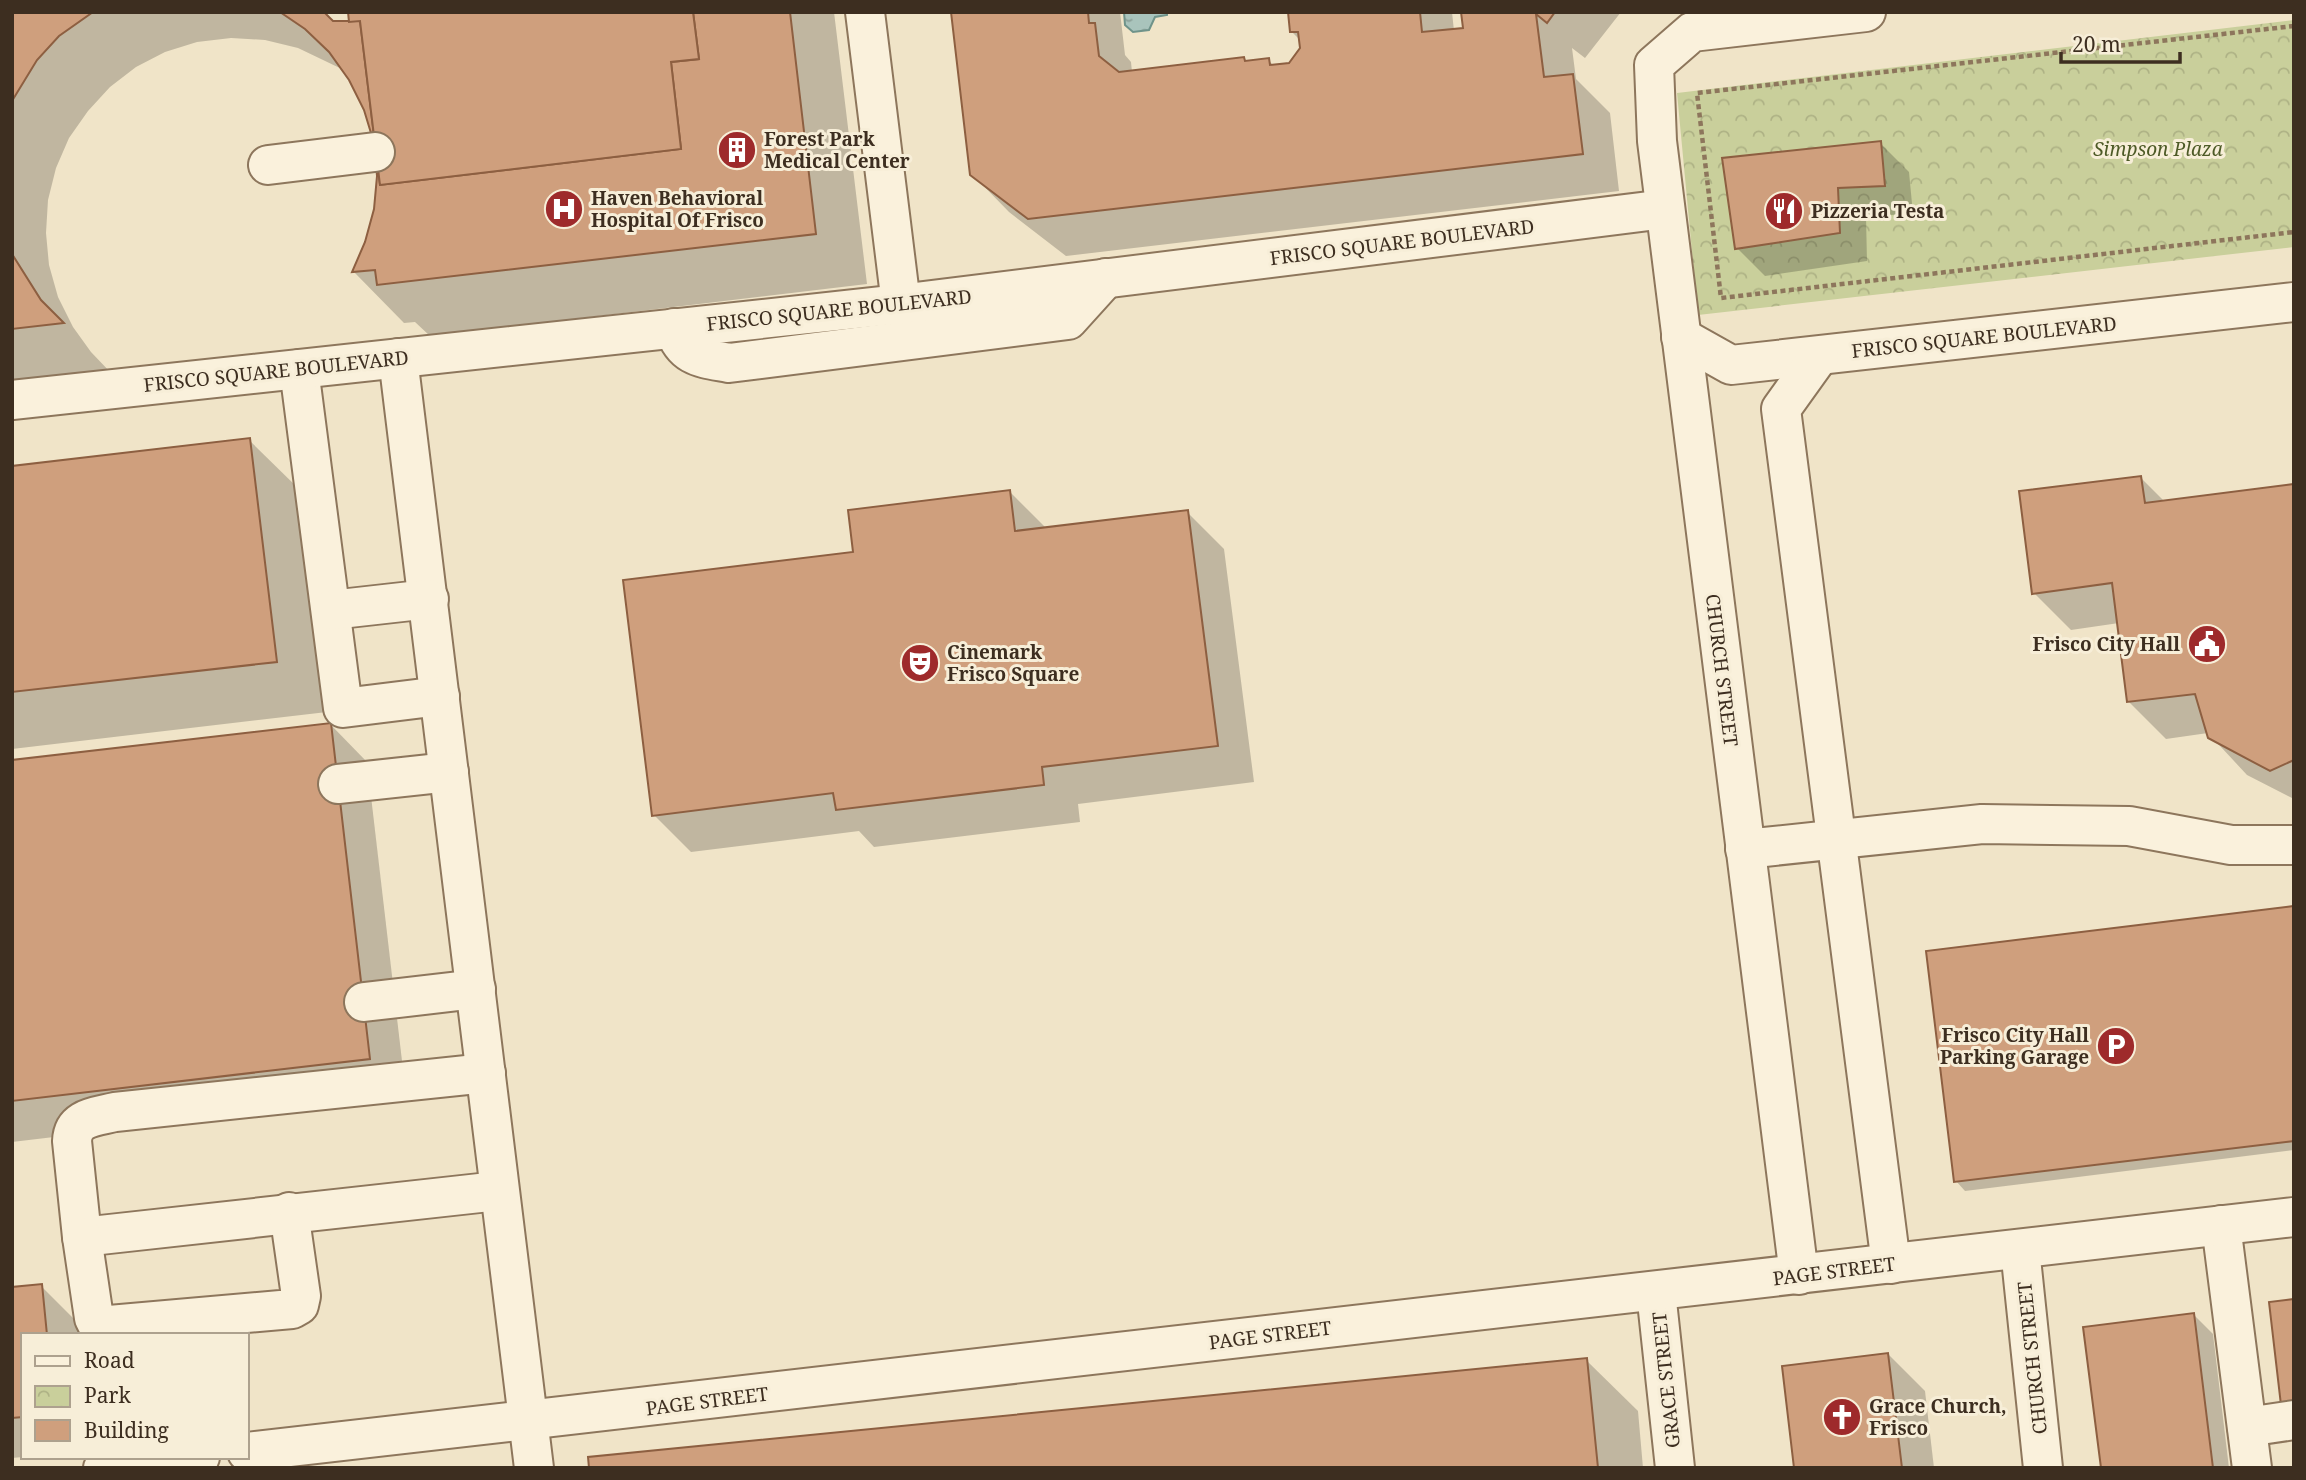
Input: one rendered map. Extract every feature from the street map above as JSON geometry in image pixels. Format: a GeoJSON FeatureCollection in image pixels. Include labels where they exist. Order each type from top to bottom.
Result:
{"type":"FeatureCollection","features":[{"type":"Feature","properties":{"kind":"street"},"geometry":{"type":"LineString","coordinates":[[866,12],[901,304]]}},
{"type":"Feature","properties":{"kind":"street","name":"CHURCH STREET"},"geometry":{"type":"LineString","coordinates":[[1799,1275],[1665,209],[1657,141],[1654,65],[1692,33],[1867,12]]}},
{"type":"Feature","properties":{"kind":"street"},"geometry":{"type":"LineString","coordinates":[[268,165],[375,152]]}},
{"type":"Feature","properties":{"kind":"street","name":"FRISCO SQUARE BOULEVARD"},"geometry":{"type":"LineString","coordinates":[[12,400],[901,304],[1665,209]]}},
{"type":"Feature","properties":{"kind":"street"},"geometry":{"type":"LineString","coordinates":[[674,328],[679,344],[697,358],[729,363],[1068,320],[1106,278]]}},
{"type":"Feature","properties":{"kind":"street","name":"FRISCO SQUARE BOULEVARD"},"geometry":{"type":"LineString","coordinates":[[1681,337],[1731,365],[2294,302]]}},
{"type":"Feature","properties":{"kind":"street"},"geometry":{"type":"LineString","coordinates":[[1819,356],[1781,409],[1891,1264]]}},
{"type":"Feature","properties":{"kind":"street"},"geometry":{"type":"LineString","coordinates":[[398,358],[534,1468]]}},
{"type":"Feature","properties":{"kind":"street"},"geometry":{"type":"LineString","coordinates":[[299,369],[343,708],[440,696]]}},
{"type":"Feature","properties":{"kind":"street"},"geometry":{"type":"LineString","coordinates":[[331,610],[429,599]]}},
{"type":"Feature","properties":{"kind":"street"},"geometry":{"type":"LineString","coordinates":[[338,784],[449,772]]}},
{"type":"Feature","properties":{"kind":"street"},"geometry":{"type":"LineString","coordinates":[[1745,849],[1982,824],[2129,826],[2231,845],[2294,845]]}},
{"type":"Feature","properties":{"kind":"street"},"geometry":{"type":"LineString","coordinates":[[364,1002],[476,989]]}},
{"type":"Feature","properties":{"kind":"street"},"geometry":{"type":"LineString","coordinates":[[289,1212],[301,1296],[299,1305],[292,1309],[98,1326],[93,1318],[82,1237],[73,1130],[81,1121],[115,1112],[485,1073]]}},
{"type":"Feature","properties":{"kind":"street"},"geometry":{"type":"LineString","coordinates":[[82,1237],[498,1191]]}},
{"type":"Feature","properties":{"kind":"street","name":"PAGE STREET"},"geometry":{"type":"LineString","coordinates":[[248,1452],[345,1455],[528,1421],[2294,1217]]}},
{"type":"Feature","properties":{"kind":"street"},"geometry":{"type":"LineString","coordinates":[[2221,1225],[2252,1468]]}},
{"type":"Feature","properties":{"kind":"street","name":"CHURCH STREET"},"geometry":{"type":"LineString","coordinates":[[2021,1249],[2043,1468]]}},
{"type":"Feature","properties":{"kind":"street","name":"GRACE STREET"},"geometry":{"type":"LineString","coordinates":[[1656,1292],[1675,1468]]}},
{"type":"Feature","properties":{"kind":"street"},"geometry":{"type":"LineString","coordinates":[[2246,1427],[2294,1420]]}},
{"type":"Feature","properties":{"kind":"street"},"geometry":{"type":"LineString","coordinates":[[103,1468],[182,1459]]}},
{"type":"Feature","properties":{"kind":"path"},"geometry":{"type":"LineString","coordinates":[[2294,26],[1697,93],[1721,298],[2294,232]]}},
{"type":"Feature","properties":{"kind":"green space","name":"Simpson Plaza"},"geometry":{"type":"Polygon","coordinates":[[[2294,20],[2294,247],[1698,315],[1677,93],[2294,20]]]}},
{"type":"Feature","properties":{"kind":"water"},"geometry":{"type":"Polygon","coordinates":[[[1124,12],[1167,12],[1167,15],[1155,17],[1149,30],[1133,32],[1125,25],[1124,12]]]}},
{"type":"Feature","properties":{"kind":"building"},"geometry":{"type":"Polygon","coordinates":[[[12,12],[93,12],[59,36],[37,60],[12,101],[12,12]]]}},
{"type":"Feature","properties":{"kind":"building","name":"Forest Park Medical Center"},"geometry":{"type":"Polygon","coordinates":[[[280,12],[324,12],[333,21],[360,21],[380,185],[681,149],[671,62],[699,59],[693,12],[790,12],[816,234],[377,285],[375,270],[352,272],[365,242],[374,209],[377,176],[374,143],[364,110],[349,80],[329,52],[305,29],[280,12]]]}},
{"type":"Feature","properties":{"kind":"building"},"geometry":{"type":"Polygon","coordinates":[[[348,12],[693,12],[699,59],[671,62],[681,149],[380,185],[360,21],[349,22],[348,12]]]}},
{"type":"Feature","properties":{"kind":"building"},"geometry":{"type":"Polygon","coordinates":[[[951,12],[1088,12],[1089,23],[1095,23],[1099,56],[1119,72],[1244,57],[1245,61],[1269,58],[1270,65],[1289,63],[1300,48],[1298,32],[1290,32],[1288,12],[1420,12],[1422,32],[1463,28],[1461,12],[1555,12],[1547,23],[1536,14],[1544,77],[1573,74],[1583,154],[1028,219],[970,175],[951,12]]]}},
{"type":"Feature","properties":{"kind":"building","name":"Pizzeria Testa"},"geometry":{"type":"Polygon","coordinates":[[[1881,141],[1885,186],[1838,188],[1840,233],[1735,249],[1722,158],[1881,141]]]}},
{"type":"Feature","properties":{"kind":"building"},"geometry":{"type":"Polygon","coordinates":[[[12,254],[41,300],[64,323],[12,329],[12,254]]]}},
{"type":"Feature","properties":{"kind":"building"},"geometry":{"type":"Polygon","coordinates":[[[250,438],[277,662],[12,692],[12,466],[250,438]]]}},
{"type":"Feature","properties":{"kind":"building","name":"Frisco City Hall"},"geometry":{"type":"Polygon","coordinates":[[[2141,476],[2145,503],[2294,484],[2294,760],[2270,771],[2208,738],[2195,694],[2127,702],[2112,583],[2032,594],[2019,491],[2141,476]]]}},
{"type":"Feature","properties":{"kind":"building","name":"Cinemark Frisco Square"},"geometry":{"type":"Polygon","coordinates":[[[1010,490],[1015,531],[1188,510],[1218,746],[1042,767],[1044,785],[836,810],[833,793],[652,816],[623,580],[853,552],[848,510],[1010,490]]]}},
{"type":"Feature","properties":{"kind":"building"},"geometry":{"type":"Polygon","coordinates":[[[331,723],[370,1059],[12,1101],[12,760],[331,723]]]}},
{"type":"Feature","properties":{"kind":"building","name":"Frisco City Hall Parking Garage"},"geometry":{"type":"Polygon","coordinates":[[[2294,906],[2294,1141],[1954,1182],[1926,951],[2294,906]]]}},
{"type":"Feature","properties":{"kind":"building"},"geometry":{"type":"Polygon","coordinates":[[[42,1284],[47,1333],[21,1333],[21,1417],[12,1418],[12,1287],[42,1284]]]}},
{"type":"Feature","properties":{"kind":"building"},"geometry":{"type":"Polygon","coordinates":[[[2294,1299],[2294,1403],[2281,1405],[2269,1302],[2294,1299]]]}},
{"type":"Feature","properties":{"kind":"building"},"geometry":{"type":"Polygon","coordinates":[[[2194,1313],[2213,1468],[2101,1468],[2083,1327],[2194,1313]]]}},
{"type":"Feature","properties":{"kind":"building","name":"Grace Church, Frisco"},"geometry":{"type":"Polygon","coordinates":[[[1888,1353],[1902,1468],[1794,1468],[1782,1366],[1888,1353]]]}},
{"type":"Feature","properties":{"kind":"building"},"geometry":{"type":"Polygon","coordinates":[[[1587,1358],[1598,1468],[589,1468],[588,1457],[1587,1358]]]}},
{"type":"Feature","properties":{"kind":"place","name":"Forest Park Medical Center"},"geometry":{"type":"Point","coordinates":[737,150]}},
{"type":"Feature","properties":{"kind":"place","name":"Haven Behavioral Hospital Of Frisco"},"geometry":{"type":"Point","coordinates":[564,209]}},
{"type":"Feature","properties":{"kind":"place","name":"Pizzeria Testa"},"geometry":{"type":"Point","coordinates":[1784,211]}},
{"type":"Feature","properties":{"kind":"place","name":"Frisco City Hall"},"geometry":{"type":"Point","coordinates":[2207,644]}},
{"type":"Feature","properties":{"kind":"place","name":"Cinemark Frisco Square"},"geometry":{"type":"Point","coordinates":[920,663]}},
{"type":"Feature","properties":{"kind":"place","name":"Frisco City Hall Parking Garage"},"geometry":{"type":"Point","coordinates":[2116,1046]}},
{"type":"Feature","properties":{"kind":"place","name":"Grace Church, Frisco"},"geometry":{"type":"Point","coordinates":[1842,1417]}}]}
